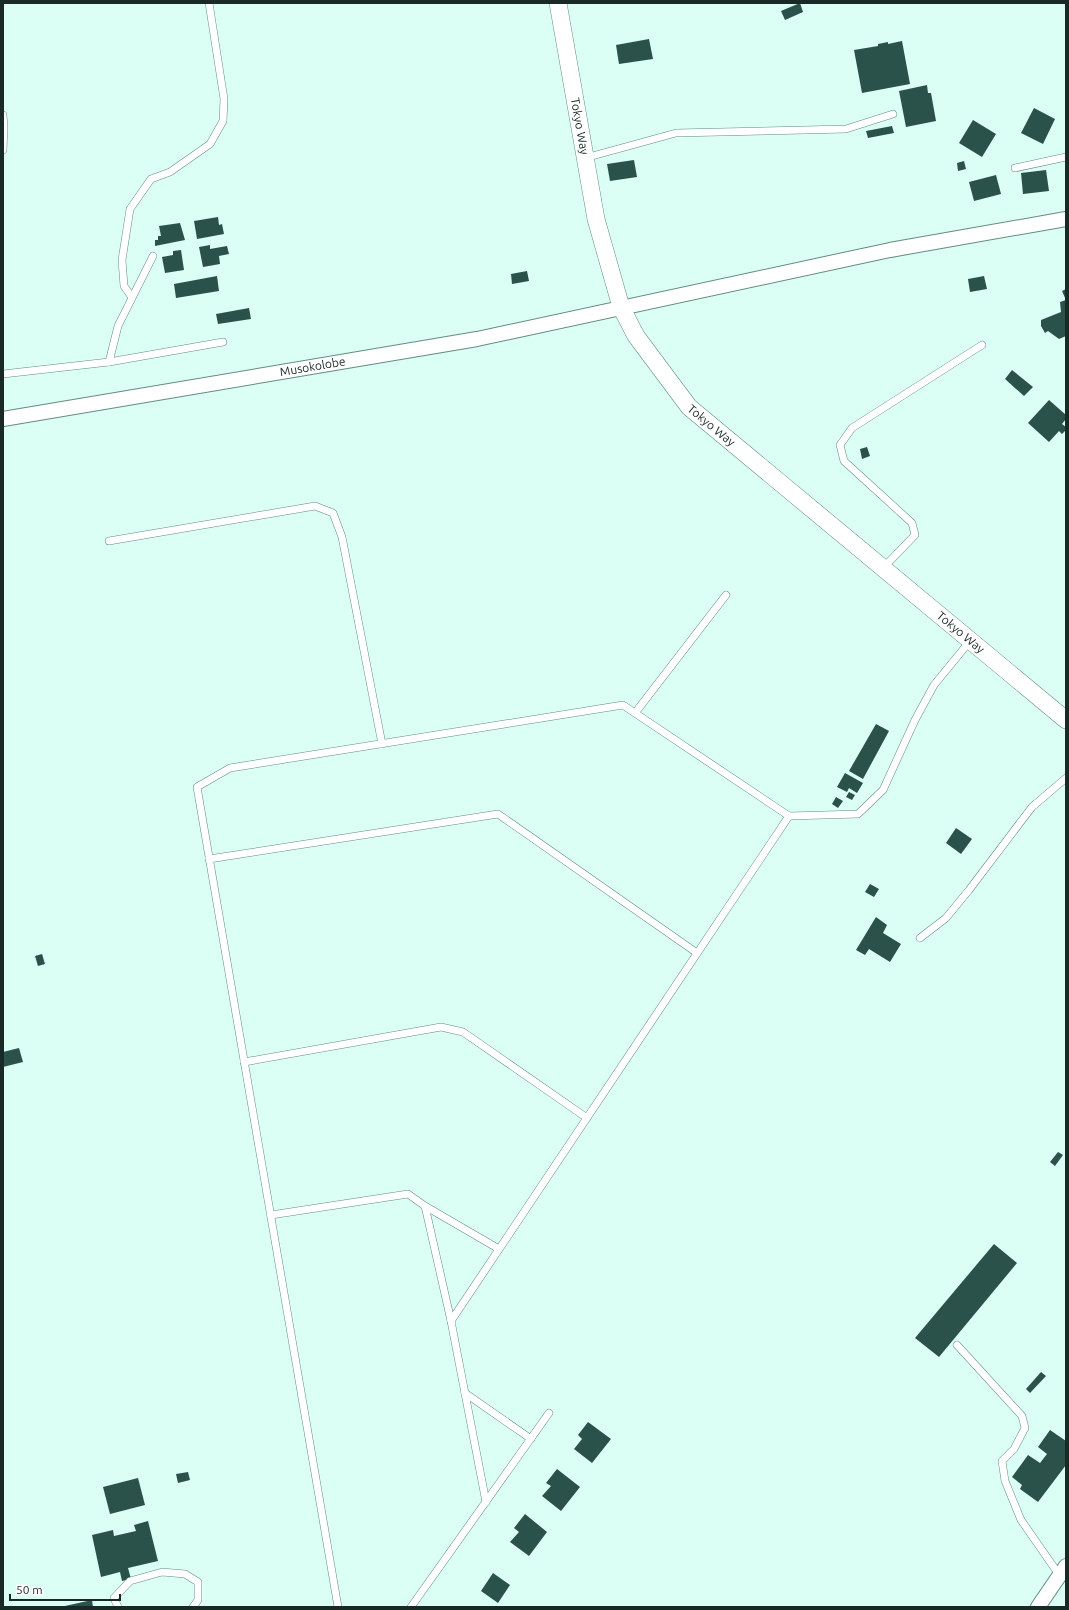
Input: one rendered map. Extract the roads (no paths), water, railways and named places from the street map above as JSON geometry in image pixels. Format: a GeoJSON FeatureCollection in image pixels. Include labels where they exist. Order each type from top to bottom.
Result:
{"type":"FeatureCollection","features":[{"type":"Feature","properties":{"kind":"street","name":"Tokyo Way"},"geometry":{"type":"LineString","coordinates":[[558,3],[596,219],[621,307],[636,336],[689,407],[1066,720]]}},
{"type":"Feature","properties":{"kind":"street","name":"Musokolobe"},"geometry":{"type":"LineString","coordinates":[[3,419],[477,339],[890,250],[1066,219]]}},
{"type":"Feature","properties":{"kind":"street"},"geometry":{"type":"LineString","coordinates":[[1038,1607],[1063,1571]]}},
{"type":"Feature","properties":{"kind":"lane"},"geometry":{"type":"LineString","coordinates":[[131,296],[124,286],[122,260],[130,209],[152,179],[170,172],[210,144],[223,121],[224,98],[209,3]]}},
{"type":"Feature","properties":{"kind":"lane"},"geometry":{"type":"LineString","coordinates":[[585,158],[676,133],[846,129],[893,114]]}},
{"type":"Feature","properties":{"kind":"lane"},"geometry":{"type":"LineString","coordinates":[[3,115],[3,150]]}},
{"type":"Feature","properties":{"kind":"lane"},"geometry":{"type":"LineString","coordinates":[[1015,168],[1066,157]]}},
{"type":"Feature","properties":{"kind":"lane"},"geometry":{"type":"LineString","coordinates":[[109,362],[118,326],[131,296],[152,256]]}},
{"type":"Feature","properties":{"kind":"lane"},"geometry":{"type":"LineString","coordinates":[[3,374],[109,362],[223,342]]}},
{"type":"Feature","properties":{"kind":"lane"},"geometry":{"type":"LineString","coordinates":[[883,568],[915,535],[912,523],[844,461],[840,445],[852,428],[982,345]]}},
{"type":"Feature","properties":{"kind":"lane"},"geometry":{"type":"LineString","coordinates":[[109,541],[316,506],[333,513],[342,537],[382,744]]}},
{"type":"Feature","properties":{"kind":"lane"},"geometry":{"type":"LineString","coordinates":[[635,713],[726,595]]}},
{"type":"Feature","properties":{"kind":"lane"},"geometry":{"type":"LineString","coordinates":[[338,1607],[197,787],[230,768],[623,705],[789,816],[858,814],[883,790],[934,685],[970,641]]}},
{"type":"Feature","properties":{"kind":"lane"},"geometry":{"type":"LineString","coordinates":[[920,938],[946,918],[1032,807],[1066,778]]}},
{"type":"Feature","properties":{"kind":"lane"},"geometry":{"type":"LineString","coordinates":[[209,859],[498,814],[697,953]]}},
{"type":"Feature","properties":{"kind":"lane"},"geometry":{"type":"LineString","coordinates":[[451,1321],[789,816]]}},
{"type":"Feature","properties":{"kind":"lane"},"geometry":{"type":"LineString","coordinates":[[244,1062],[441,1027],[463,1032],[587,1118]]}},
{"type":"Feature","properties":{"kind":"lane"},"geometry":{"type":"LineString","coordinates":[[271,1215],[408,1194],[425,1206],[499,1248]]}},
{"type":"Feature","properties":{"kind":"lane"},"geometry":{"type":"LineString","coordinates":[[425,1206],[451,1321],[486,1502]]}},
{"type":"Feature","properties":{"kind":"lane"},"geometry":{"type":"LineString","coordinates":[[957,1345],[1022,1416],[1025,1428],[1014,1449],[1002,1461],[1004,1481],[1021,1520],[1063,1571]]}},
{"type":"Feature","properties":{"kind":"lane"},"geometry":{"type":"LineString","coordinates":[[465,1393],[531,1439]]}},
{"type":"Feature","properties":{"kind":"lane"},"geometry":{"type":"LineString","coordinates":[[411,1607],[549,1413]]}},
{"type":"Feature","properties":{"kind":"lane"},"geometry":{"type":"LineString","coordinates":[[118,1607],[114,1598],[130,1581],[162,1572],[185,1574],[198,1582],[198,1600],[193,1607]]}}]}
